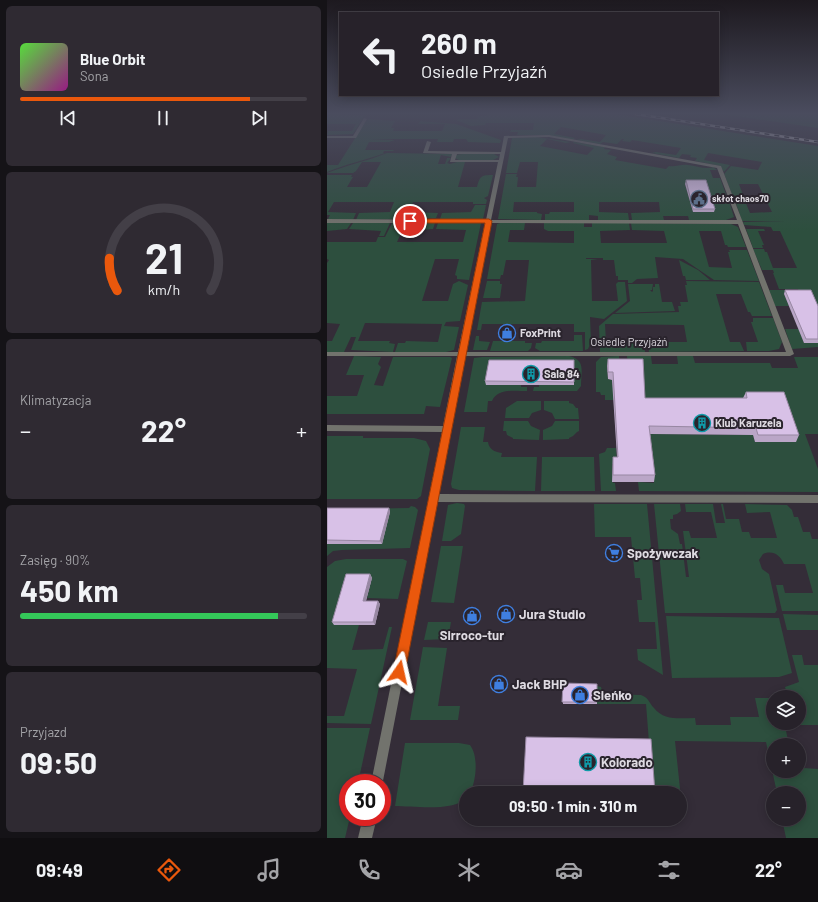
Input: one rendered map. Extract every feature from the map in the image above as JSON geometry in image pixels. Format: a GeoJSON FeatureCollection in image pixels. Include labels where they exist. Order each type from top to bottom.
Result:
{"type":"FeatureCollection","features":[{"type":"Feature","properties":{"kind":"street"},"geometry":{"type":"LineString","coordinates":[[455,153],[452,161],[501,161]]}},
{"type":"Feature","properties":{"kind":"street"},"geometry":{"type":"LineString","coordinates":[[379,774],[434,498],[446,429],[502,153]]}},
{"type":"Feature","properties":{"kind":"street","name":"Osiedle Przyjaźń"},"geometry":{"type":"LineString","coordinates":[[327,354],[790,354],[719,167],[643,153]]}},
{"type":"Feature","properties":{"kind":"street"},"geometry":{"type":"LineString","coordinates":[[327,221],[739,222]]}},
{"type":"Feature","properties":{"kind":"street"},"geometry":{"type":"LineString","coordinates":[[327,428],[446,429]]}},
{"type":"Feature","properties":{"kind":"street"},"geometry":{"type":"LineString","coordinates":[[434,498],[818,499]]}},
{"type":"Feature","properties":{"kind":"street"},"geometry":{"type":"LineString","coordinates":[[365,838],[368,826]]}},
{"type":"Feature","properties":{"kind":"green space"},"geometry":{"type":"Polygon","coordinates":[[[346,153],[385,153],[327,172],[327,165],[338,165],[346,153]]]}},
{"type":"Feature","properties":{"kind":"green space"},"geometry":{"type":"Polygon","coordinates":[[[387,153],[452,154],[451,157],[441,155],[438,164],[445,164],[447,158],[451,158],[447,163],[450,164],[465,162],[458,187],[477,187],[479,180],[482,177],[486,175],[493,175],[488,196],[484,198],[487,200],[486,204],[473,204],[473,202],[413,202],[410,212],[438,213],[436,218],[356,220],[359,213],[390,212],[394,202],[334,202],[328,212],[356,213],[353,220],[328,219],[330,215],[327,215],[327,175],[352,175],[351,177],[353,177],[347,187],[367,187],[381,162],[362,162],[353,173],[327,173],[387,153]]]}},
{"type":"Feature","properties":{"kind":"green space"},"geometry":{"type":"Polygon","coordinates":[[[509,153],[577,153],[587,155],[589,153],[608,153],[607,154],[617,157],[615,160],[666,169],[669,166],[683,165],[704,168],[713,167],[717,170],[710,170],[713,178],[720,178],[727,197],[712,197],[711,195],[685,184],[693,212],[714,212],[711,201],[713,200],[712,198],[728,198],[734,217],[726,220],[689,220],[688,216],[663,216],[664,220],[632,220],[631,213],[660,212],[659,202],[599,202],[599,212],[628,213],[629,220],[598,220],[598,216],[589,215],[589,220],[545,220],[545,214],[549,214],[550,212],[574,212],[574,202],[514,202],[513,212],[537,212],[542,214],[541,220],[498,219],[506,174],[517,174],[517,187],[536,187],[538,162],[520,162],[517,173],[506,173],[509,153]]]}},
{"type":"Feature","properties":{"kind":"green space"},"geometry":{"type":"Polygon","coordinates":[[[652,153],[676,155],[677,153],[708,153],[704,160],[730,165],[724,172],[720,166],[695,161],[697,158],[690,157],[691,155],[682,154],[679,158],[652,153]]]}},
{"type":"Feature","properties":{"kind":"green space"},"geometry":{"type":"Polygon","coordinates":[[[709,153],[818,153],[818,308],[800,294],[798,289],[779,289],[773,270],[762,270],[753,249],[764,249],[765,252],[767,252],[773,268],[797,268],[780,231],[773,231],[771,227],[744,225],[743,222],[786,222],[742,221],[734,198],[742,198],[743,201],[745,201],[750,213],[772,212],[758,184],[739,184],[743,195],[740,195],[741,197],[733,197],[724,174],[731,166],[758,170],[762,162],[709,153]]]}},
{"type":"Feature","properties":{"kind":"green space"},"geometry":{"type":"Polygon","coordinates":[[[494,154],[499,157],[493,160],[459,160],[455,158],[456,155],[494,154]]]}},
{"type":"Feature","properties":{"kind":"green space"},"geometry":{"type":"Polygon","coordinates":[[[475,205],[486,205],[483,219],[440,219],[442,213],[471,212],[475,205]]]}},
{"type":"Feature","properties":{"kind":"green space"},"geometry":{"type":"Polygon","coordinates":[[[327,223],[351,223],[347,229],[327,231],[327,223]]]}},
{"type":"Feature","properties":{"kind":"green space"},"geometry":{"type":"Polygon","coordinates":[[[353,223],[390,223],[384,236],[379,236],[381,231],[349,229],[353,223]]]}},
{"type":"Feature","properties":{"kind":"green space"},"geometry":{"type":"Polygon","coordinates":[[[392,223],[435,223],[433,229],[402,231],[397,242],[463,242],[466,230],[436,229],[438,223],[481,223],[469,280],[457,279],[457,276],[455,275],[459,259],[435,259],[422,301],[448,301],[453,284],[459,281],[468,285],[460,321],[446,322],[444,326],[459,327],[454,350],[446,352],[395,352],[398,343],[405,343],[406,341],[438,342],[442,324],[365,323],[358,341],[390,341],[389,343],[395,344],[393,352],[351,350],[356,337],[351,337],[344,352],[327,352],[327,341],[332,341],[340,324],[327,323],[327,263],[329,260],[327,259],[327,242],[376,242],[378,237],[385,237],[392,223]]]}},
{"type":"Feature","properties":{"kind":"green space"},"geometry":{"type":"Polygon","coordinates":[[[525,223],[524,230],[510,230],[508,242],[574,243],[574,231],[548,231],[544,229],[544,223],[584,223],[584,227],[592,227],[592,223],[629,223],[630,230],[600,231],[601,243],[667,243],[664,231],[632,230],[631,223],[731,224],[738,227],[746,247],[728,247],[725,245],[721,231],[699,231],[709,267],[732,268],[728,252],[730,252],[729,250],[747,250],[759,281],[714,280],[683,259],[655,257],[658,278],[637,279],[632,283],[628,283],[628,280],[618,280],[614,260],[603,260],[603,258],[586,258],[598,259],[591,260],[592,301],[618,301],[616,284],[618,282],[625,282],[627,301],[604,319],[590,317],[591,342],[588,349],[585,350],[585,332],[574,332],[574,324],[482,324],[481,330],[477,330],[482,302],[525,301],[529,260],[506,260],[503,275],[501,275],[500,279],[487,279],[497,224],[525,223]]]}},
{"type":"Feature","properties":{"kind":"green space"},"geometry":{"type":"Polygon","coordinates":[[[746,229],[764,229],[765,231],[758,231],[764,245],[762,245],[763,248],[753,248],[746,229]]]}},
{"type":"Feature","properties":{"kind":"green space"},"geometry":{"type":"Polygon","coordinates":[[[679,260],[698,270],[710,280],[686,280],[685,276],[683,276],[679,260]]]}},
{"type":"Feature","properties":{"kind":"green space"},"geometry":{"type":"Polygon","coordinates":[[[487,281],[500,281],[500,284],[502,284],[500,298],[483,298],[487,281]]]}},
{"type":"Feature","properties":{"kind":"green space"},"geometry":{"type":"Polygon","coordinates":[[[686,281],[759,282],[772,316],[752,316],[750,312],[748,312],[741,294],[716,294],[730,342],[740,342],[744,351],[649,352],[648,344],[655,344],[655,342],[687,342],[684,325],[605,324],[606,342],[638,342],[638,344],[644,344],[645,352],[600,352],[599,326],[613,314],[679,312],[678,306],[681,306],[680,302],[688,302],[685,285],[687,285],[686,281]]]}},
{"type":"Feature","properties":{"kind":"green space"},"geometry":{"type":"Polygon","coordinates":[[[628,284],[653,284],[652,290],[650,290],[652,292],[655,284],[659,284],[662,302],[672,302],[675,311],[615,313],[630,301],[628,284]]]}},
{"type":"Feature","properties":{"kind":"green space"},"geometry":{"type":"Polygon","coordinates":[[[769,290],[794,290],[796,294],[784,294],[789,306],[775,306],[769,290]]]}},
{"type":"Feature","properties":{"kind":"green space"},"geometry":{"type":"Polygon","coordinates":[[[753,318],[773,318],[782,342],[779,349],[769,351],[747,351],[746,342],[758,342],[751,322],[753,322],[753,318]]]}},
{"type":"Feature","properties":{"kind":"green space"},"geometry":{"type":"Polygon","coordinates":[[[785,329],[799,329],[804,343],[818,343],[818,347],[792,349],[785,329]]]}},
{"type":"Feature","properties":{"kind":"green space"},"geometry":{"type":"Polygon","coordinates":[[[574,335],[582,335],[583,351],[540,351],[535,348],[536,343],[541,343],[542,341],[574,341],[574,335]]]}},
{"type":"Feature","properties":{"kind":"green space"},"geometry":{"type":"Polygon","coordinates":[[[476,336],[479,336],[479,341],[490,342],[487,350],[473,350],[476,336]]]}},
{"type":"Feature","properties":{"kind":"green space"},"geometry":{"type":"Polygon","coordinates":[[[493,341],[525,341],[525,343],[532,343],[531,348],[528,351],[490,351],[493,341]]]}},
{"type":"Feature","properties":{"kind":"green space"},"geometry":{"type":"Polygon","coordinates":[[[354,356],[381,357],[378,364],[381,367],[374,385],[383,386],[393,357],[452,358],[440,407],[426,406],[424,414],[327,414],[327,396],[357,396],[364,375],[346,375],[354,356]]]}},
{"type":"Feature","properties":{"kind":"green space"},"geometry":{"type":"Polygon","coordinates":[[[569,356],[578,360],[580,363],[582,371],[581,386],[577,391],[533,391],[534,387],[539,387],[539,385],[521,385],[521,387],[527,387],[527,391],[507,391],[498,394],[492,401],[488,401],[487,412],[464,412],[474,358],[569,356]]]}},
{"type":"Feature","properties":{"kind":"green space"},"geometry":{"type":"Polygon","coordinates":[[[619,356],[620,367],[607,366],[608,379],[612,380],[614,400],[605,400],[605,395],[601,395],[600,392],[596,392],[596,362],[601,357],[619,356]]]}},
{"type":"Feature","properties":{"kind":"green space"},"geometry":{"type":"Polygon","coordinates":[[[627,356],[651,356],[652,364],[678,364],[677,356],[693,356],[695,363],[770,363],[772,368],[798,368],[794,357],[818,357],[818,434],[805,434],[818,469],[818,492],[639,491],[638,482],[654,483],[648,434],[753,435],[755,442],[790,426],[796,426],[792,414],[644,405],[628,367],[627,356]]]}},
{"type":"Feature","properties":{"kind":"green space"},"geometry":{"type":"Polygon","coordinates":[[[517,401],[541,401],[541,410],[532,413],[529,418],[505,418],[506,408],[517,401]]]}},
{"type":"Feature","properties":{"kind":"green space"},"geometry":{"type":"Polygon","coordinates":[[[544,401],[569,401],[569,403],[578,408],[579,419],[555,419],[552,413],[544,410],[544,401]]]}},
{"type":"Feature","properties":{"kind":"green space"},"geometry":{"type":"Polygon","coordinates":[[[504,421],[528,421],[531,426],[540,430],[539,440],[513,439],[507,435],[506,431],[503,431],[504,421]]]}},
{"type":"Feature","properties":{"kind":"green space"},"geometry":{"type":"Polygon","coordinates":[[[555,421],[579,421],[579,431],[569,439],[543,440],[543,430],[552,426],[555,421]]]}},
{"type":"Feature","properties":{"kind":"green space"},"geometry":{"type":"Polygon","coordinates":[[[461,427],[485,427],[483,442],[488,442],[489,447],[492,450],[502,453],[501,457],[537,457],[535,491],[459,490],[452,488],[451,484],[461,427]]]}},
{"type":"Feature","properties":{"kind":"green space"},"geometry":{"type":"Polygon","coordinates":[[[327,436],[414,438],[426,441],[430,449],[421,496],[417,499],[327,499],[327,436]]]}},
{"type":"Feature","properties":{"kind":"green space"},"geometry":{"type":"Polygon","coordinates":[[[607,448],[616,448],[617,464],[612,464],[613,483],[615,483],[616,491],[601,491],[599,454],[605,452],[607,448]]]}},
{"type":"Feature","properties":{"kind":"green space"},"geometry":{"type":"Polygon","coordinates":[[[542,457],[594,457],[595,491],[541,491],[542,457]]]}},
{"type":"Feature","properties":{"kind":"green space"},"geometry":{"type":"Polygon","coordinates":[[[457,503],[464,504],[465,506],[461,534],[451,541],[442,541],[448,505],[457,503]]]}},
{"type":"Feature","properties":{"kind":"green space"},"geometry":{"type":"Polygon","coordinates":[[[594,504],[647,504],[663,675],[638,660],[637,649],[657,649],[655,622],[639,622],[637,600],[642,600],[640,578],[635,578],[631,537],[595,537],[594,504]]]}},
{"type":"Feature","properties":{"kind":"green space"},"geometry":{"type":"Polygon","coordinates":[[[654,504],[680,504],[681,511],[673,515],[673,519],[670,519],[671,529],[678,534],[680,544],[682,544],[686,577],[689,577],[683,531],[689,531],[691,538],[717,538],[711,512],[686,512],[685,504],[713,504],[716,523],[725,523],[721,504],[723,504],[726,519],[739,519],[742,532],[749,532],[751,538],[777,538],[770,512],[747,513],[745,504],[787,505],[792,510],[794,517],[798,517],[803,532],[810,532],[812,539],[818,539],[818,611],[782,611],[776,585],[783,585],[785,593],[813,593],[805,564],[784,564],[776,554],[767,553],[763,554],[759,560],[762,569],[769,574],[777,610],[775,613],[665,613],[654,504]]]}},
{"type":"Feature","properties":{"kind":"green space"},"geometry":{"type":"Polygon","coordinates":[[[411,506],[418,510],[410,548],[342,550],[333,551],[327,556],[327,544],[350,509],[409,508],[411,506]]]}},
{"type":"Feature","properties":{"kind":"green space"},"geometry":{"type":"Polygon","coordinates":[[[441,546],[463,546],[454,603],[431,602],[441,546]]]}},
{"type":"Feature","properties":{"kind":"green space"},"geometry":{"type":"Polygon","coordinates":[[[346,559],[403,559],[407,561],[398,599],[367,598],[372,578],[352,650],[383,649],[389,627],[392,627],[371,724],[327,723],[327,716],[344,716],[357,669],[327,668],[327,567],[335,561],[346,559]]]}},
{"type":"Feature","properties":{"kind":"green space"},"geometry":{"type":"Polygon","coordinates":[[[783,614],[818,615],[818,630],[787,630],[783,614]]]}},
{"type":"Feature","properties":{"kind":"green space"},"geometry":{"type":"Polygon","coordinates":[[[666,616],[779,618],[792,673],[779,677],[672,678],[666,616]]]}},
{"type":"Feature","properties":{"kind":"green space"},"geometry":{"type":"Polygon","coordinates":[[[428,622],[451,622],[448,639],[424,640],[428,622]]]}},
{"type":"Feature","properties":{"kind":"green space"},"geometry":{"type":"Polygon","coordinates":[[[423,647],[447,648],[438,706],[460,706],[458,720],[410,720],[423,647]]]}},
{"type":"Feature","properties":{"kind":"green space"},"geometry":{"type":"Polygon","coordinates":[[[792,655],[802,655],[804,665],[818,665],[818,725],[806,725],[806,690],[786,690],[785,687],[799,682],[792,655]]]}},
{"type":"Feature","properties":{"kind":"green space"},"geometry":{"type":"Polygon","coordinates":[[[597,686],[601,687],[603,694],[641,695],[649,701],[658,712],[667,717],[695,718],[696,725],[731,725],[730,717],[759,717],[755,698],[766,698],[766,730],[786,730],[788,738],[766,738],[766,742],[675,741],[680,786],[652,786],[646,704],[597,704],[597,686]]]}},
{"type":"Feature","properties":{"kind":"green space"},"geometry":{"type":"Polygon","coordinates":[[[327,728],[370,728],[360,774],[339,774],[339,826],[348,826],[345,838],[327,838],[327,728]]]}},
{"type":"Feature","properties":{"kind":"green space"},"geometry":{"type":"Polygon","coordinates":[[[405,743],[459,743],[470,745],[476,762],[474,782],[473,786],[459,786],[459,802],[443,807],[395,806],[405,743]]]}},
{"type":"Feature","properties":{"kind":"green space"},"geometry":{"type":"Polygon","coordinates":[[[806,768],[818,769],[818,838],[786,838],[783,826],[806,826],[806,786],[775,786],[774,778],[806,778],[806,768]]]}},
{"type":"Feature","properties":{"kind":"building","name":"skłot chaos70"},"geometry":{"type":"Polygon","coordinates":[[[686,180],[706,180],[715,209],[693,209],[686,180]]]}},
{"type":"Feature","properties":{"kind":"building"},"geometry":{"type":"Polygon","coordinates":[[[785,290],[811,290],[818,306],[818,339],[806,339],[785,290]]]}},
{"type":"Feature","properties":{"kind":"building","name":"Klub Karuzela"},"geometry":{"type":"Polygon","coordinates":[[[608,359],[643,359],[645,398],[747,398],[746,392],[784,392],[799,435],[758,435],[756,428],[649,426],[655,475],[613,475],[613,457],[618,457],[613,372],[608,372],[608,359]]]}},
{"type":"Feature","properties":{"kind":"building","name":"Sala 84"},"geometry":{"type":"Polygon","coordinates":[[[489,360],[574,360],[574,382],[485,381],[489,360]]]}},
{"type":"Feature","properties":{"kind":"building"},"geometry":{"type":"Polygon","coordinates":[[[327,508],[389,508],[380,541],[327,540],[327,508]]]}},
{"type":"Feature","properties":{"kind":"building"},"geometry":{"type":"Polygon","coordinates":[[[346,574],[370,574],[363,601],[378,601],[373,622],[332,622],[346,574]]]}},
{"type":"Feature","properties":{"kind":"building","name":"Sieńko"},"geometry":{"type":"Polygon","coordinates":[[[563,683],[597,684],[597,702],[562,702],[563,683]]]}},
{"type":"Feature","properties":{"kind":"building","name":"Kolorado"},"geometry":{"type":"Polygon","coordinates":[[[526,737],[651,739],[654,786],[523,786],[526,737]]]}},
{"type":"Feature","properties":{"kind":"place","name":"skłot chaos70"},"geometry":{"type":"Point","coordinates":[699,199]}},
{"type":"Feature","properties":{"kind":"place","name":"FoxPrint"},"geometry":{"type":"Point","coordinates":[507,333]}},
{"type":"Feature","properties":{"kind":"place","name":"Sala 84"},"geometry":{"type":"Point","coordinates":[531,374]}},
{"type":"Feature","properties":{"kind":"place","name":"Klub Karuzela"},"geometry":{"type":"Point","coordinates":[702,423]}},
{"type":"Feature","properties":{"kind":"place","name":"Spożywczak"},"geometry":{"type":"Point","coordinates":[614,553]}},
{"type":"Feature","properties":{"kind":"place","name":"Jura Studio"},"geometry":{"type":"Point","coordinates":[506,614]}},
{"type":"Feature","properties":{"kind":"place","name":"Sirroco-tur"},"geometry":{"type":"Point","coordinates":[472,616]}},
{"type":"Feature","properties":{"kind":"place","name":"Jack BHP"},"geometry":{"type":"Point","coordinates":[499,684]}},
{"type":"Feature","properties":{"kind":"place","name":"Sieńko"},"geometry":{"type":"Point","coordinates":[580,695]}},
{"type":"Feature","properties":{"kind":"place","name":"Kolorado"},"geometry":{"type":"Point","coordinates":[588,762]}},
{"type":"Feature","properties":{"kind":"route"},"geometry":{"type":"LineString","coordinates":[[399,672],[434,498],[446,429],[489,221],[410,221]]}}]}
